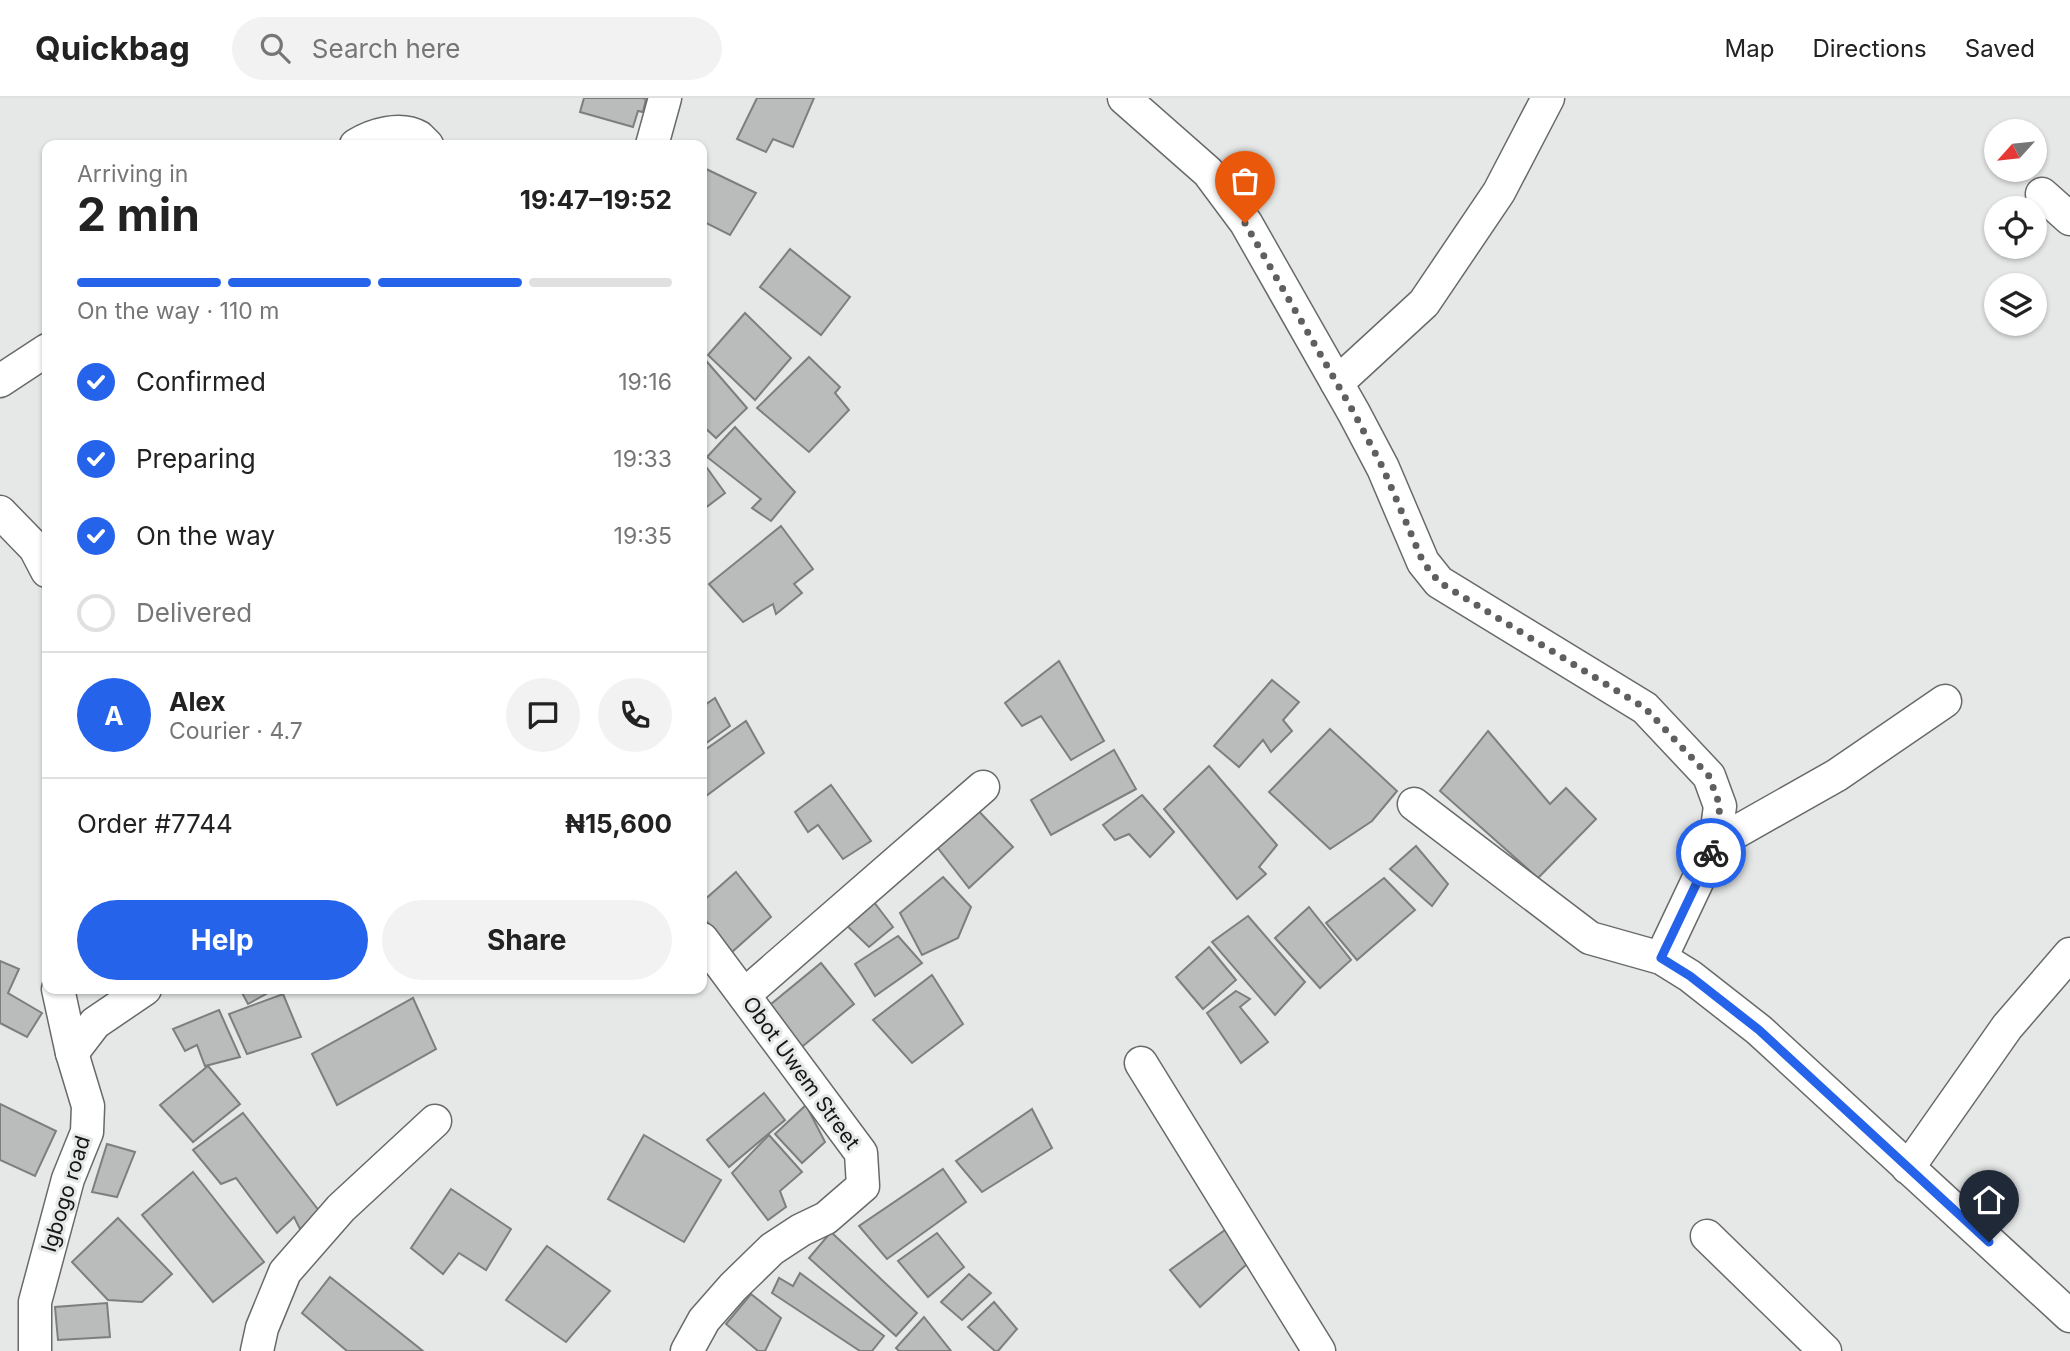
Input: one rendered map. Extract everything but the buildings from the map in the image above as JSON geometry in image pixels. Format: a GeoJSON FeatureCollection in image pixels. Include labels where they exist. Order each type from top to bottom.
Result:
{"type":"FeatureCollection","features":[{"type":"Feature","properties":{"kind":"street"},"geometry":{"type":"LineString","coordinates":[[653,140],[665,98]]}},
{"type":"Feature","properties":{"kind":"street"},"geometry":{"type":"LineString","coordinates":[[1125,98],[1208,172],[1245,223],[1383,468],[1423,562],[1439,582],[1645,708],[1709,776],[1720,806],[1715,844],[1661,958]]}},
{"type":"Feature","properties":{"kind":"street"},"geometry":{"type":"LineString","coordinates":[[1337,383],[1424,303],[1499,192],[1548,98]]}},
{"type":"Feature","properties":{"kind":"street"},"geometry":{"type":"LineString","coordinates":[[364,140],[397,131],[419,136],[423,140]]}},
{"type":"Feature","properties":{"kind":"street"},"geometry":{"type":"LineString","coordinates":[[2042,194],[2070,219]]}},
{"type":"Feature","properties":{"kind":"street"},"geometry":{"type":"LineString","coordinates":[[0,381],[42,353]]}},
{"type":"Feature","properties":{"kind":"street"},"geometry":{"type":"LineString","coordinates":[[0,512],[36,548],[42,561]]}},
{"type":"Feature","properties":{"kind":"street"},"geometry":{"type":"LineString","coordinates":[[1715,844],[1837,775],[1945,701]]}},
{"type":"Feature","properties":{"kind":"street"},"geometry":{"type":"LineString","coordinates":[[744,995],[983,788]]}},
{"type":"Feature","properties":{"kind":"street"},"geometry":{"type":"LineString","coordinates":[[1414,804],[1590,937],[1661,958],[1690,976],[1759,1030],[2070,1315]]}},
{"type":"Feature","properties":{"kind":"street","name":"Obot Uwem Street"},"geometry":{"type":"LineString","coordinates":[[687,1351],[704,1320],[772,1249],[826,1218],[863,1186],[861,1153],[707,946]]}},
{"type":"Feature","properties":{"kind":"street"},"geometry":{"type":"LineString","coordinates":[[1908,1168],[2007,1027],[2070,954]]}},
{"type":"Feature","properties":{"kind":"street","name":"Igbogo road"},"geometry":{"type":"LineString","coordinates":[[35,1351],[35,1302],[68,1179],[87,1132],[88,1107],[72,1053],[59,994]]}},
{"type":"Feature","properties":{"kind":"street"},"geometry":{"type":"LineString","coordinates":[[72,1053],[95,1023],[138,994]]}},
{"type":"Feature","properties":{"kind":"street"},"geometry":{"type":"LineString","coordinates":[[1141,1063],[1319,1351]]}},
{"type":"Feature","properties":{"kind":"street"},"geometry":{"type":"LineString","coordinates":[[257,1351],[262,1328],[285,1272],[341,1208],[435,1121]]}},
{"type":"Feature","properties":{"kind":"street"},"geometry":{"type":"LineString","coordinates":[[1707,1236],[1825,1351]]}},
{"type":"Feature","properties":{"kind":"way so far"},"geometry":{"type":"LineString","coordinates":[[1245,223],[1320,351],[1383,468],[1423,562],[1439,582],[1645,708],[1709,776],[1720,806],[1715,844],[1711,853]]}},
{"type":"Feature","properties":{"kind":"route"},"geometry":{"type":"LineString","coordinates":[[1711,853],[1661,958],[1690,976],[1759,1030],[1989,1242]]}}]}
